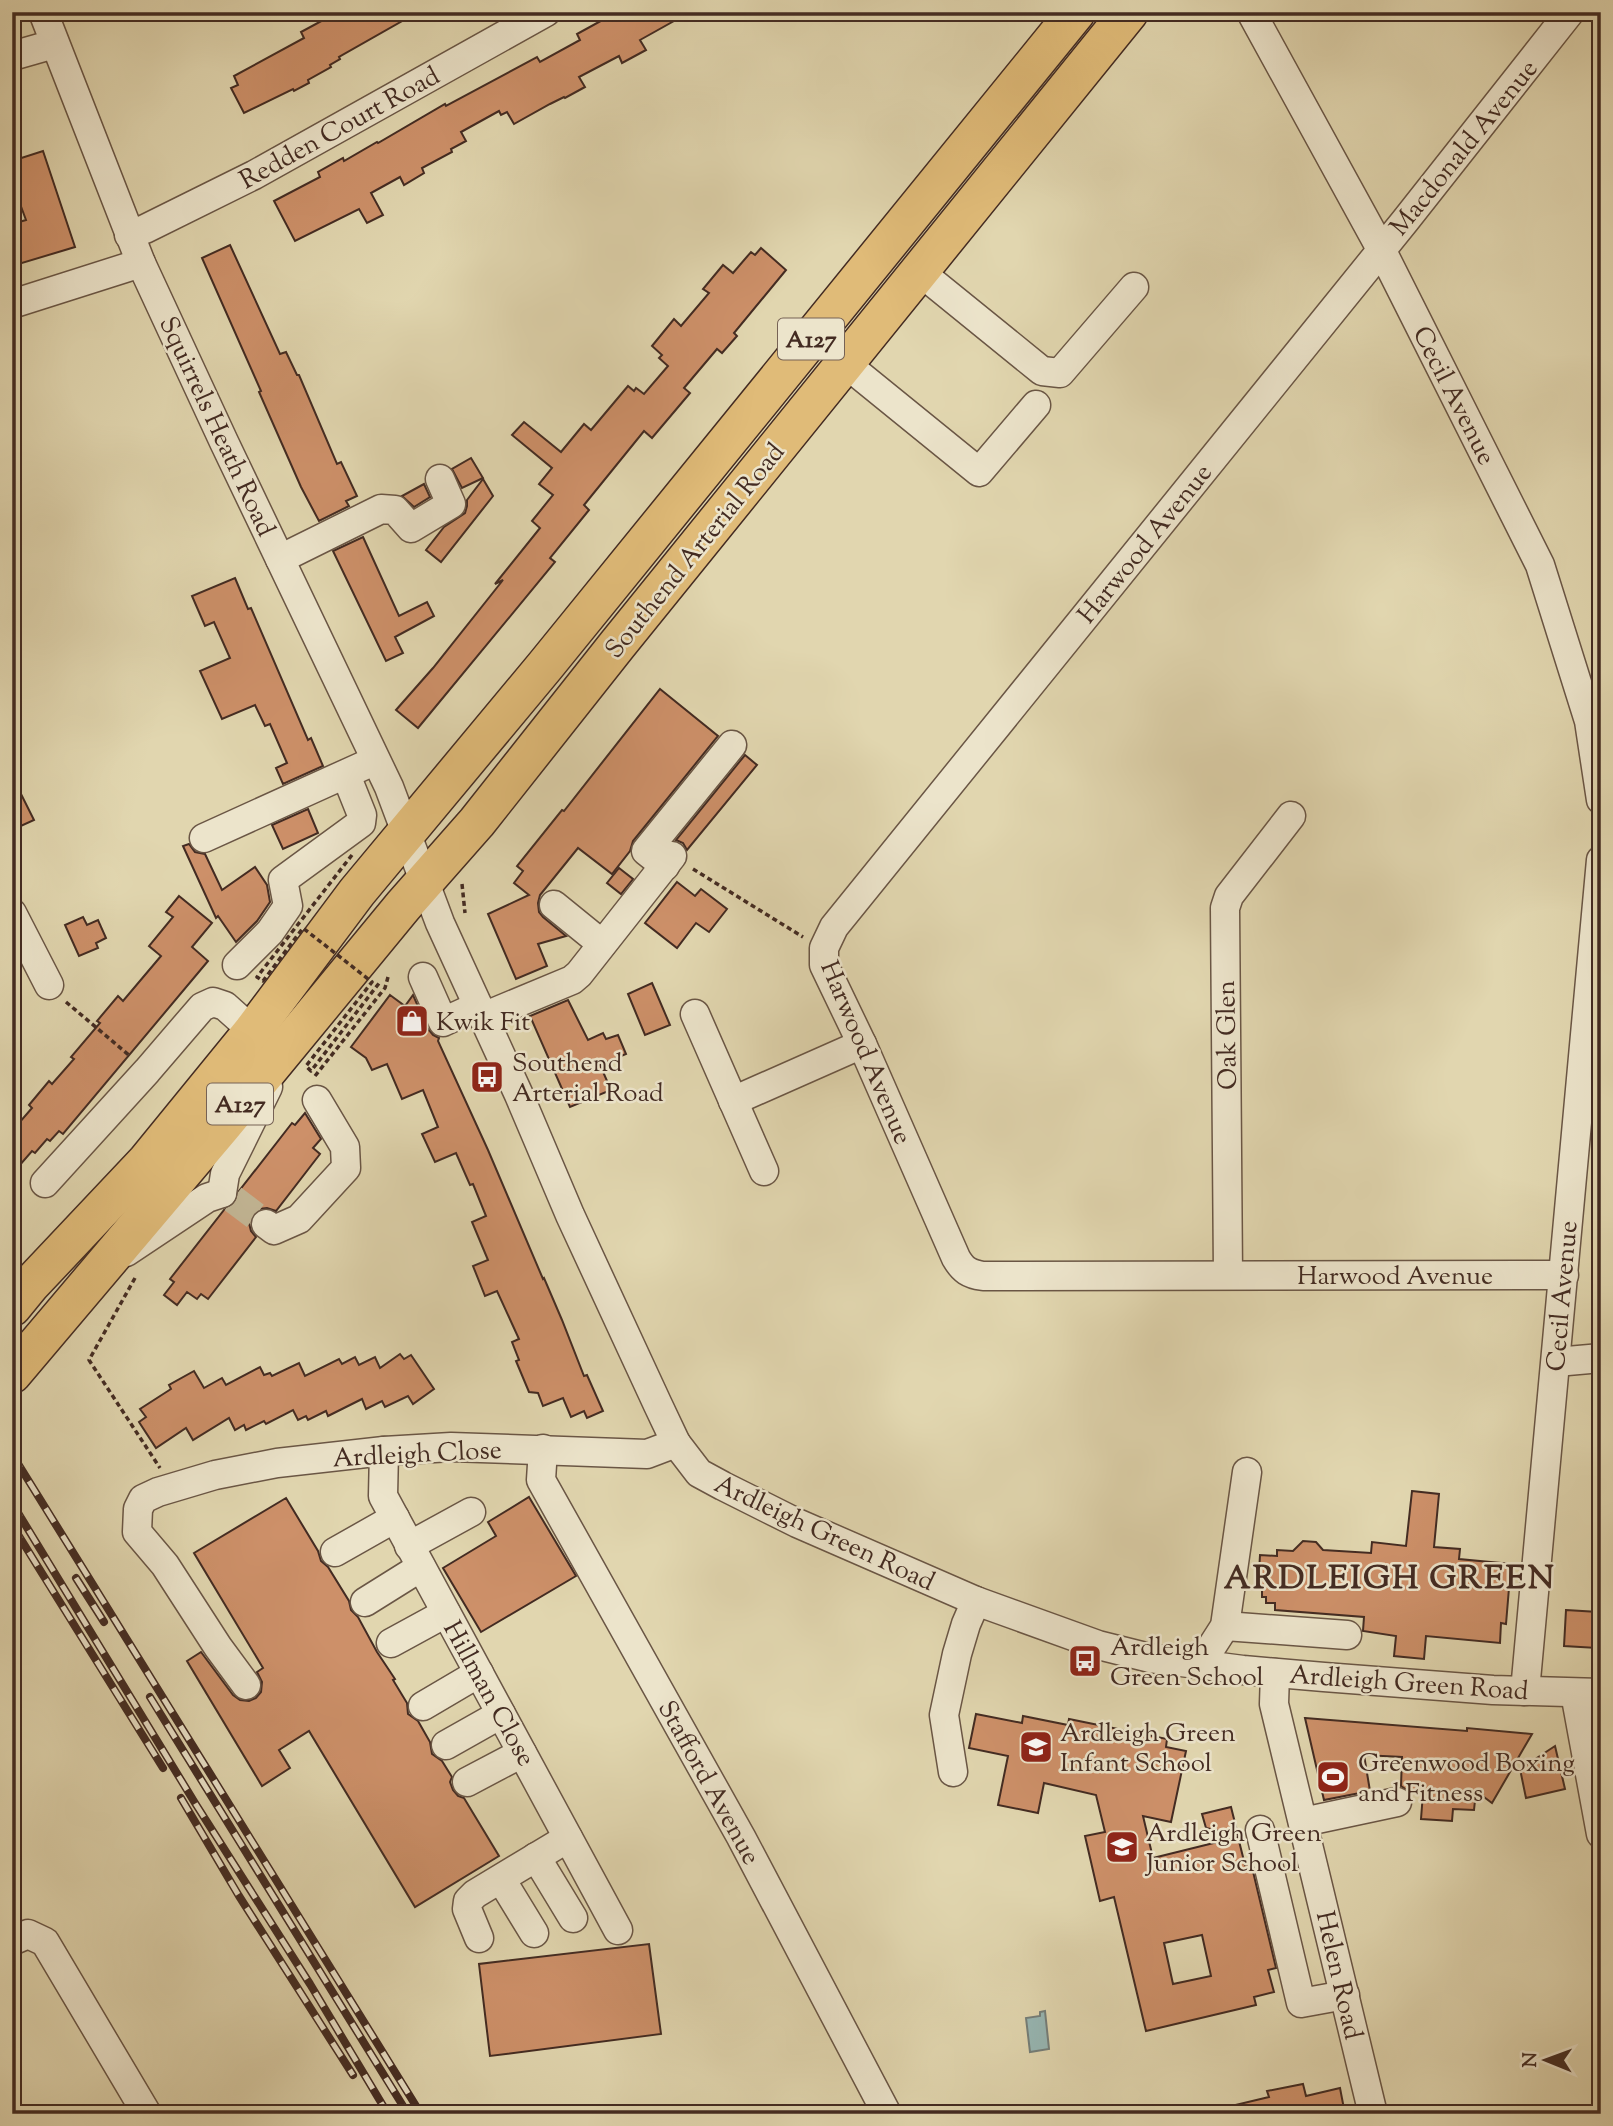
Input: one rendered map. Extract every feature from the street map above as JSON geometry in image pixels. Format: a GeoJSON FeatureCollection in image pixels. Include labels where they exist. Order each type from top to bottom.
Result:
{"type":"FeatureCollection","features":[{"type":"Feature","properties":{"kind":"highway","name":"Southend Arterial Road"},"geometry":{"type":"LineString","coordinates":[[21,1296],[147,1161],[253,1031],[357,892],[1076,12]]}},
{"type":"Feature","properties":{"kind":"highway","name":"Southend Arterial Road"},"geometry":{"type":"LineString","coordinates":[[12,1374],[54,1324],[121,1268],[287,1047],[477,822],[1129,12]]}},
{"type":"Feature","properties":{"kind":"highway"},"geometry":{"type":"LineString","coordinates":[[407,834],[439,835],[505,757],[535,749]]}},
{"type":"Feature","properties":{"kind":"highway","name":"A127"},"geometry":{"type":"LineString","coordinates":[[295,976],[335,954],[398,882],[425,882]]}},
{"type":"Feature","properties":{"kind":"street","name":"Squirrels Heath Road"},"geometry":{"type":"LineString","coordinates":[[43,12],[141,263],[389,787],[407,834]]}},
{"type":"Feature","properties":{"kind":"street","name":"Redden Court Road"},"geometry":{"type":"LineString","coordinates":[[129,235],[254,175],[546,12]]}},
{"type":"Feature","properties":{"kind":"street","name":"Cecil Avenue"},"geometry":{"type":"LineString","coordinates":[[1251,12],[1381,249],[1540,565],[1589,721],[1601,800]]}},
{"type":"Feature","properties":{"kind":"street","name":"Macdonald Avenue"},"geometry":{"type":"LineString","coordinates":[[1381,249],[1570,12]]}},
{"type":"Feature","properties":{"kind":"street"},"geometry":{"type":"LineString","coordinates":[[12,56],[54,44]]}},
{"type":"Feature","properties":{"kind":"street","name":"Harwood Avenue"},"geometry":{"type":"LineString","coordinates":[[1381,249],[834,927],[824,948],[824,965],[862,1044],[956,1258],[970,1274],[1563,1275]]}},
{"type":"Feature","properties":{"kind":"street"},"geometry":{"type":"LineString","coordinates":[[12,304],[141,263]]}},
{"type":"Feature","properties":{"kind":"street"},"geometry":{"type":"LineString","coordinates":[[920,272],[1042,371],[1060,373],[1134,286]]}},
{"type":"Feature","properties":{"kind":"street"},"geometry":{"type":"LineString","coordinates":[[846,364],[979,472],[1036,405]]}},
{"type":"Feature","properties":{"kind":"street"},"geometry":{"type":"LineString","coordinates":[[280,559],[381,509],[396,510],[411,528],[451,504],[440,479]]}},
{"type":"Feature","properties":{"kind":"street"},"geometry":{"type":"LineString","coordinates":[[422,976],[443,1022],[572,981],[669,861],[646,851],[732,745]]}},
{"type":"Feature","properties":{"kind":"street"},"geometry":{"type":"LineString","coordinates":[[204,838],[375,761]]}},
{"type":"Feature","properties":{"kind":"street"},"geometry":{"type":"LineString","coordinates":[[237,965],[270,932],[288,906],[283,880],[361,823],[362,815],[346,775]]}},
{"type":"Feature","properties":{"kind":"street","name":"Oak Glen"},"geometry":{"type":"LineString","coordinates":[[1228,1275],[1225,908],[1229,896],[1291,816]]}},
{"type":"Feature","properties":{"kind":"street","name":"Ardleigh Green Road"},"geometry":{"type":"LineString","coordinates":[[407,834],[440,923],[570,1215],[676,1443],[699,1472],[845,1544],[976,1601],[1098,1645],[1150,1658],[1275,1673],[1588,1693]]}},
{"type":"Feature","properties":{"kind":"street","name":"Cecil Avenue"},"geometry":{"type":"LineString","coordinates":[[1525,1691],[1601,860]]}},
{"type":"Feature","properties":{"kind":"street"},"geometry":{"type":"LineString","coordinates":[[554,905],[602,944]]}},
{"type":"Feature","properties":{"kind":"street"},"geometry":{"type":"LineString","coordinates":[[12,913],[49,985]]}},
{"type":"Feature","properties":{"kind":"street"},"geometry":{"type":"LineString","coordinates":[[45,1183],[202,1007],[213,1002],[225,1006],[253,1031]]}},
{"type":"Feature","properties":{"kind":"street"},"geometry":{"type":"LineString","coordinates":[[695,1014],[764,1171]]}},
{"type":"Feature","properties":{"kind":"street"},"geometry":{"type":"LineString","coordinates":[[733,1101],[862,1044]]}},
{"type":"Feature","properties":{"kind":"street"},"geometry":{"type":"LineString","coordinates":[[121,1268],[145,1241],[207,1198],[227,1196],[225,1174],[287,1047]]}},
{"type":"Feature","properties":{"kind":"street"},"geometry":{"type":"LineString","coordinates":[[266,1224],[274,1230],[299,1219],[346,1168],[345,1147],[317,1100]]}},
{"type":"Feature","properties":{"kind":"street"},"geometry":{"type":"LineString","coordinates":[[1556,1362],[1601,1358]]}},
{"type":"Feature","properties":{"kind":"street","name":"Ardleigh Close"},"geometry":{"type":"LineString","coordinates":[[166,1489],[215,1475],[277,1463],[384,1451],[451,1447],[647,1454],[676,1443]]}},
{"type":"Feature","properties":{"kind":"street","name":"Stafford Avenue"},"geometry":{"type":"LineString","coordinates":[[543,1449],[541,1480],[741,1837],[887,2114]]}},
{"type":"Feature","properties":{"kind":"street","name":"Hillman Close"},"geometry":{"type":"LineString","coordinates":[[384,1451],[383,1496],[618,1930]]}},
{"type":"Feature","properties":{"kind":"street"},"geometry":{"type":"LineString","coordinates":[[1200,1665],[1225,1626],[1247,1472]]}},
{"type":"Feature","properties":{"kind":"street"},"geometry":{"type":"LineString","coordinates":[[166,1489],[143,1500],[138,1509],[137,1532],[165,1564],[218,1647],[246,1685]]}},
{"type":"Feature","properties":{"kind":"street"},"geometry":{"type":"LineString","coordinates":[[365,1602],[471,1512]]}},
{"type":"Feature","properties":{"kind":"street"},"geometry":{"type":"LineString","coordinates":[[335,1552],[395,1518]]}},
{"type":"Feature","properties":{"kind":"street"},"geometry":{"type":"LineString","coordinates":[[953,1772],[944,1715],[957,1654],[976,1601]]}},
{"type":"Feature","properties":{"kind":"street"},"geometry":{"type":"LineString","coordinates":[[391,1643],[446,1613]]}},
{"type":"Feature","properties":{"kind":"street"},"geometry":{"type":"LineString","coordinates":[[1225,1626],[1347,1635]]}},
{"type":"Feature","properties":{"kind":"street"},"geometry":{"type":"LineString","coordinates":[[424,1706],[479,1673]]}},
{"type":"Feature","properties":{"kind":"street","name":"Helen Road"},"geometry":{"type":"LineString","coordinates":[[1275,1673],[1274,1704],[1373,2114]]}},
{"type":"Feature","properties":{"kind":"street"},"geometry":{"type":"LineString","coordinates":[[1588,1693],[1601,1834]]}},
{"type":"Feature","properties":{"kind":"street"},"geometry":{"type":"LineString","coordinates":[[446,1745],[501,1714]]}},
{"type":"Feature","properties":{"kind":"street"},"geometry":{"type":"LineString","coordinates":[[467,1782],[523,1753]]}},
{"type":"Feature","properties":{"kind":"street"},"geometry":{"type":"LineString","coordinates":[[1303,1822],[1397,1802]]}},
{"type":"Feature","properties":{"kind":"street"},"geometry":{"type":"LineString","coordinates":[[1260,1830],[1301,2003],[1345,1995]]}},
{"type":"Feature","properties":{"kind":"street"},"geometry":{"type":"LineString","coordinates":[[479,1938],[467,1909],[468,1900],[568,1838]]}},
{"type":"Feature","properties":{"kind":"street"},"geometry":{"type":"LineString","coordinates":[[536,1857],[573,1918]]}},
{"type":"Feature","properties":{"kind":"street"},"geometry":{"type":"LineString","coordinates":[[501,1878],[534,1933]]}},
{"type":"Feature","properties":{"kind":"street"},"geometry":{"type":"LineString","coordinates":[[12,1941],[28,1934],[45,1942],[147,2114]]}},
{"type":"Feature","properties":{"kind":"path"},"geometry":{"type":"LineString","coordinates":[[352,855],[257,976],[263,981],[303,928],[372,982],[306,1066],[311,1070],[380,982]]}},
{"type":"Feature","properties":{"kind":"path"},"geometry":{"type":"LineString","coordinates":[[669,861],[824,948]]}},
{"type":"Feature","properties":{"kind":"path"},"geometry":{"type":"LineString","coordinates":[[49,985],[147,1071]]}},
{"type":"Feature","properties":{"kind":"path"},"geometry":{"type":"LineString","coordinates":[[121,1268],[89,1360],[166,1489]]}},
{"type":"Feature","properties":{"kind":"water"},"geometry":{"type":"Polygon","coordinates":[[[1045,2011],[1049,2049],[1030,2052],[1026,2018],[1040,2016],[1040,2012],[1045,2011]]]}},
{"type":"Feature","properties":{"kind":"building"},"geometry":{"type":"Polygon","coordinates":[[[338,12],[418,12],[339,57],[331,67],[308,80],[309,83],[244,113],[231,88],[238,85],[234,76],[304,38],[301,32],[338,12]]]}},
{"type":"Feature","properties":{"kind":"building"},"geometry":{"type":"Polygon","coordinates":[[[617,12],[690,12],[640,40],[646,50],[622,63],[619,56],[579,77],[585,87],[565,98],[514,124],[507,112],[501,115],[499,111],[461,132],[466,141],[422,168],[424,173],[404,185],[400,177],[371,193],[383,215],[367,223],[359,209],[295,241],[274,201],[320,177],[318,172],[378,143],[445,104],[446,106],[537,57],[540,62],[580,40],[577,34],[617,12]]]}},
{"type":"Feature","properties":{"kind":"building"},"geometry":{"type":"Polygon","coordinates":[[[43,151],[75,247],[12,266],[12,224],[26,220],[12,182],[12,161],[43,151]]]}},
{"type":"Feature","properties":{"kind":"building"},"geometry":{"type":"Polygon","coordinates":[[[230,245],[280,354],[286,352],[299,375],[337,464],[341,462],[357,496],[346,501],[349,506],[319,521],[301,487],[202,258],[230,245]]]}},
{"type":"Feature","properties":{"kind":"building"},"geometry":{"type":"Polygon","coordinates":[[[761,248],[786,270],[734,333],[737,336],[722,353],[717,349],[684,388],[690,393],[652,438],[644,431],[584,505],[589,510],[550,558],[555,562],[418,728],[396,710],[503,580],[495,584],[540,528],[532,521],[553,495],[539,484],[552,468],[512,435],[524,422],[561,452],[584,424],[591,430],[628,386],[644,394],[668,366],[659,358],[662,355],[652,346],[674,319],[681,326],[709,293],[703,289],[723,265],[733,273],[751,252],[755,255],[761,248]]]}},
{"type":"Feature","properties":{"kind":"building"},"geometry":{"type":"Polygon","coordinates":[[[471,458],[483,478],[462,488],[452,469],[471,458]]]}},
{"type":"Feature","properties":{"kind":"building"},"geometry":{"type":"Polygon","coordinates":[[[483,479],[493,496],[441,562],[426,550],[444,527],[465,513],[467,500],[483,479]]]}},
{"type":"Feature","properties":{"kind":"building"},"geometry":{"type":"Polygon","coordinates":[[[424,484],[430,497],[414,507],[402,496],[424,484]]]}},
{"type":"Feature","properties":{"kind":"building"},"geometry":{"type":"Polygon","coordinates":[[[363,537],[399,616],[427,602],[434,616],[395,637],[403,653],[386,661],[333,551],[363,537]]]}},
{"type":"Feature","properties":{"kind":"building"},"geometry":{"type":"Polygon","coordinates":[[[235,578],[248,609],[251,608],[308,740],[311,738],[323,766],[283,784],[276,768],[287,763],[270,724],[265,726],[255,705],[222,719],[200,671],[230,658],[214,622],[205,626],[192,596],[235,578]]]}},
{"type":"Feature","properties":{"kind":"building"},"geometry":{"type":"Polygon","coordinates":[[[660,689],[718,736],[633,841],[630,851],[612,874],[578,848],[540,895],[538,903],[543,917],[566,936],[538,944],[547,966],[516,979],[488,914],[529,895],[514,883],[523,871],[517,866],[660,689]]]}},
{"type":"Feature","properties":{"kind":"building"},"geometry":{"type":"Polygon","coordinates":[[[745,755],[757,765],[687,850],[683,843],[676,840],[745,755]]]}},
{"type":"Feature","properties":{"kind":"building"},"geometry":{"type":"Polygon","coordinates":[[[12,776],[34,820],[12,830],[12,776]]]}},
{"type":"Feature","properties":{"kind":"building"},"geometry":{"type":"Polygon","coordinates":[[[308,809],[318,833],[283,849],[272,825],[308,809]]]}},
{"type":"Feature","properties":{"kind":"building"},"geometry":{"type":"Polygon","coordinates":[[[189,844],[195,852],[205,854],[222,890],[255,867],[267,885],[270,902],[257,921],[236,942],[218,916],[216,918],[183,846],[189,844]]]}},
{"type":"Feature","properties":{"kind":"building"},"geometry":{"type":"Polygon","coordinates":[[[619,868],[633,879],[621,894],[607,883],[619,868]]]}},
{"type":"Feature","properties":{"kind":"building"},"geometry":{"type":"Polygon","coordinates":[[[677,882],[695,896],[701,889],[727,909],[709,932],[696,923],[677,948],[645,923],[677,882]]]}},
{"type":"Feature","properties":{"kind":"building"},"geometry":{"type":"Polygon","coordinates":[[[179,896],[212,923],[192,947],[208,961],[63,1134],[59,1131],[50,1141],[47,1139],[35,1153],[32,1151],[12,1174],[12,1131],[32,1108],[29,1105],[49,1081],[52,1084],[74,1059],[71,1057],[100,1023],[97,1021],[118,996],[123,1001],[161,956],[149,946],[173,917],[166,912],[179,896]]]}},
{"type":"Feature","properties":{"kind":"building"},"geometry":{"type":"Polygon","coordinates":[[[83,917],[87,925],[98,920],[106,938],[96,943],[98,948],[79,956],[65,925],[83,917]]]}},
{"type":"Feature","properties":{"kind":"building"},"geometry":{"type":"Polygon","coordinates":[[[652,983],[670,1025],[645,1035],[628,994],[652,983]]]}},
{"type":"Feature","properties":{"kind":"building"},"geometry":{"type":"Polygon","coordinates":[[[390,995],[405,1006],[413,995],[428,1029],[439,1038],[438,1041],[544,1278],[584,1376],[587,1375],[603,1411],[587,1418],[584,1411],[571,1417],[563,1398],[543,1406],[538,1393],[529,1392],[516,1361],[519,1360],[512,1342],[519,1339],[497,1291],[485,1296],[473,1266],[488,1260],[472,1222],[486,1216],[473,1184],[470,1185],[456,1153],[435,1162],[422,1134],[438,1127],[423,1090],[402,1099],[387,1064],[372,1070],[366,1058],[351,1047],[390,995]]]}},
{"type":"Feature","properties":{"kind":"building"},"geometry":{"type":"Polygon","coordinates":[[[568,1000],[588,1040],[603,1033],[606,1039],[618,1035],[626,1054],[600,1065],[611,1090],[570,1107],[530,1016],[568,1000]]]}},
{"type":"Feature","properties":{"kind":"building"},"geometry":{"type":"Polygon","coordinates":[[[305,1113],[321,1139],[313,1148],[320,1154],[276,1211],[259,1209],[253,1214],[249,1223],[256,1237],[208,1299],[201,1294],[197,1299],[187,1292],[177,1305],[164,1295],[174,1282],[170,1279],[224,1210],[235,1203],[239,1191],[292,1123],[295,1125],[305,1113]]]}},
{"type":"Feature","properties":{"kind":"building"},"geometry":{"type":"Polygon","coordinates":[[[400,1354],[404,1359],[411,1355],[434,1389],[413,1404],[408,1396],[385,1407],[382,1401],[366,1409],[362,1399],[328,1416],[326,1411],[308,1420],[306,1416],[298,1420],[293,1410],[266,1424],[264,1421],[246,1430],[244,1425],[235,1430],[229,1418],[193,1440],[186,1428],[156,1448],[139,1422],[146,1417],[140,1409],[171,1389],[169,1385],[194,1371],[204,1388],[222,1378],[226,1385],[260,1367],[264,1375],[270,1373],[272,1376],[299,1363],[305,1376],[339,1359],[342,1364],[355,1357],[359,1365],[375,1357],[380,1368],[400,1354]]]}},
{"type":"Feature","properties":{"kind":"building"},"geometry":{"type":"Polygon","coordinates":[[[1412,1491],[1439,1494],[1434,1547],[1460,1549],[1459,1559],[1511,1564],[1506,1624],[1501,1623],[1500,1643],[1426,1636],[1424,1659],[1394,1656],[1396,1636],[1363,1631],[1364,1617],[1275,1610],[1275,1603],[1266,1603],[1262,1590],[1258,1590],[1260,1555],[1277,1556],[1277,1550],[1293,1551],[1303,1541],[1316,1542],[1323,1550],[1371,1553],[1372,1542],[1406,1546],[1412,1491]]]}},
{"type":"Feature","properties":{"kind":"building"},"geometry":{"type":"Polygon","coordinates":[[[529,1497],[576,1576],[481,1632],[443,1568],[496,1536],[488,1522],[529,1497]]]}},
{"type":"Feature","properties":{"kind":"building"},"geometry":{"type":"Polygon","coordinates":[[[286,1498],[318,1551],[321,1561],[328,1567],[349,1601],[351,1610],[358,1617],[395,1679],[393,1680],[407,1703],[408,1714],[418,1721],[430,1742],[432,1754],[442,1761],[452,1777],[450,1782],[453,1790],[464,1798],[499,1856],[415,1907],[309,1731],[279,1750],[290,1768],[262,1786],[187,1661],[201,1652],[233,1695],[240,1700],[249,1701],[261,1692],[262,1682],[257,1672],[263,1668],[194,1553],[286,1498]]]}},
{"type":"Feature","properties":{"kind":"building"},"geometry":{"type":"Polygon","coordinates":[[[1566,1610],[1598,1612],[1597,1648],[1564,1646],[1566,1610]]]}},
{"type":"Feature","properties":{"kind":"building"},"geometry":{"type":"Polygon","coordinates":[[[976,1714],[1022,1723],[1023,1716],[1068,1725],[1069,1719],[1167,1739],[1166,1747],[1186,1751],[1171,1822],[1143,1816],[1153,1858],[1238,1837],[1245,1865],[1251,1863],[1276,1968],[1268,1970],[1274,1992],[1254,1997],[1256,2005],[1146,2031],[1114,1897],[1100,1901],[1085,1836],[1105,1832],[1096,1795],[1044,1783],[1038,1813],[998,1805],[1008,1756],[969,1748],[976,1714]],[[1202,1935],[1164,1943],[1173,1984],[1211,1976],[1202,1935]]]}},
{"type":"Feature","properties":{"kind":"building"},"geometry":{"type":"Polygon","coordinates":[[[1305,1718],[1532,1734],[1492,1803],[1476,1791],[1474,1810],[1453,1809],[1452,1821],[1421,1819],[1423,1793],[1410,1792],[1401,1786],[1402,1757],[1364,1755],[1370,1791],[1324,1800],[1305,1718]]]}},
{"type":"Feature","properties":{"kind":"building"},"geometry":{"type":"Polygon","coordinates":[[[1555,1746],[1565,1789],[1526,1798],[1520,1769],[1555,1746]]]}},
{"type":"Feature","properties":{"kind":"building"},"geometry":{"type":"Polygon","coordinates":[[[1231,1807],[1238,1835],[1206,1828],[1202,1814],[1231,1807]]]}},
{"type":"Feature","properties":{"kind":"building"},"geometry":{"type":"Polygon","coordinates":[[[649,1944],[661,2034],[490,2056],[479,1964],[649,1944]]]}},
{"type":"Feature","properties":{"kind":"building"},"geometry":{"type":"Polygon","coordinates":[[[1303,2084],[1306,2096],[1340,2088],[1345,2114],[1228,2114],[1227,2107],[1269,2097],[1267,2091],[1303,2084]]]}},
{"type":"Feature","properties":{"kind":"tunnel"},"geometry":{"type":"LineString","coordinates":[[233,1199],[266,1224]]}},
{"type":"Feature","properties":{"kind":"railway"},"geometry":{"type":"LineString","coordinates":[[12,1454],[421,2114]]}},
{"type":"Feature","properties":{"kind":"railway"},"geometry":{"type":"LineString","coordinates":[[12,1503],[388,2114]]}},
{"type":"Feature","properties":{"kind":"railway"},"geometry":{"type":"LineString","coordinates":[[12,1525],[163,1768]]}},
{"type":"Feature","properties":{"kind":"railway"},"geometry":{"type":"LineString","coordinates":[[76,1578],[104,1622]]}},
{"type":"Feature","properties":{"kind":"railway"},"geometry":{"type":"LineString","coordinates":[[150,1697],[408,2114]]}},
{"type":"Feature","properties":{"kind":"railway"},"geometry":{"type":"LineString","coordinates":[[181,1798],[239,1896],[353,2075]]}},
{"type":"Feature","properties":{"kind":"place","name":"Kwik Fit"},"geometry":{"type":"Point","coordinates":[412,1021]}},
{"type":"Feature","properties":{"kind":"place","name":"Southend Arterial Road"},"geometry":{"type":"Point","coordinates":[487,1077]}},
{"type":"Feature","properties":{"kind":"place","name":"Ardleigh Green School"},"geometry":{"type":"Point","coordinates":[1085,1661]}},
{"type":"Feature","properties":{"kind":"place","name":"Ardleigh Green Infant School"},"geometry":{"type":"Point","coordinates":[1036,1747]}},
{"type":"Feature","properties":{"kind":"place","name":"Greenwood Boxing and Fitness"},"geometry":{"type":"Point","coordinates":[1333,1777]}},
{"type":"Feature","properties":{"kind":"place","name":"Ardleigh Green Junior School"},"geometry":{"type":"Point","coordinates":[1122,1847]}},
{"type":"Feature","properties":{"kind":"district","name":"ARDLEIGH GREEN"},"geometry":{"type":"Point","coordinates":[1390,1576]}}]}
